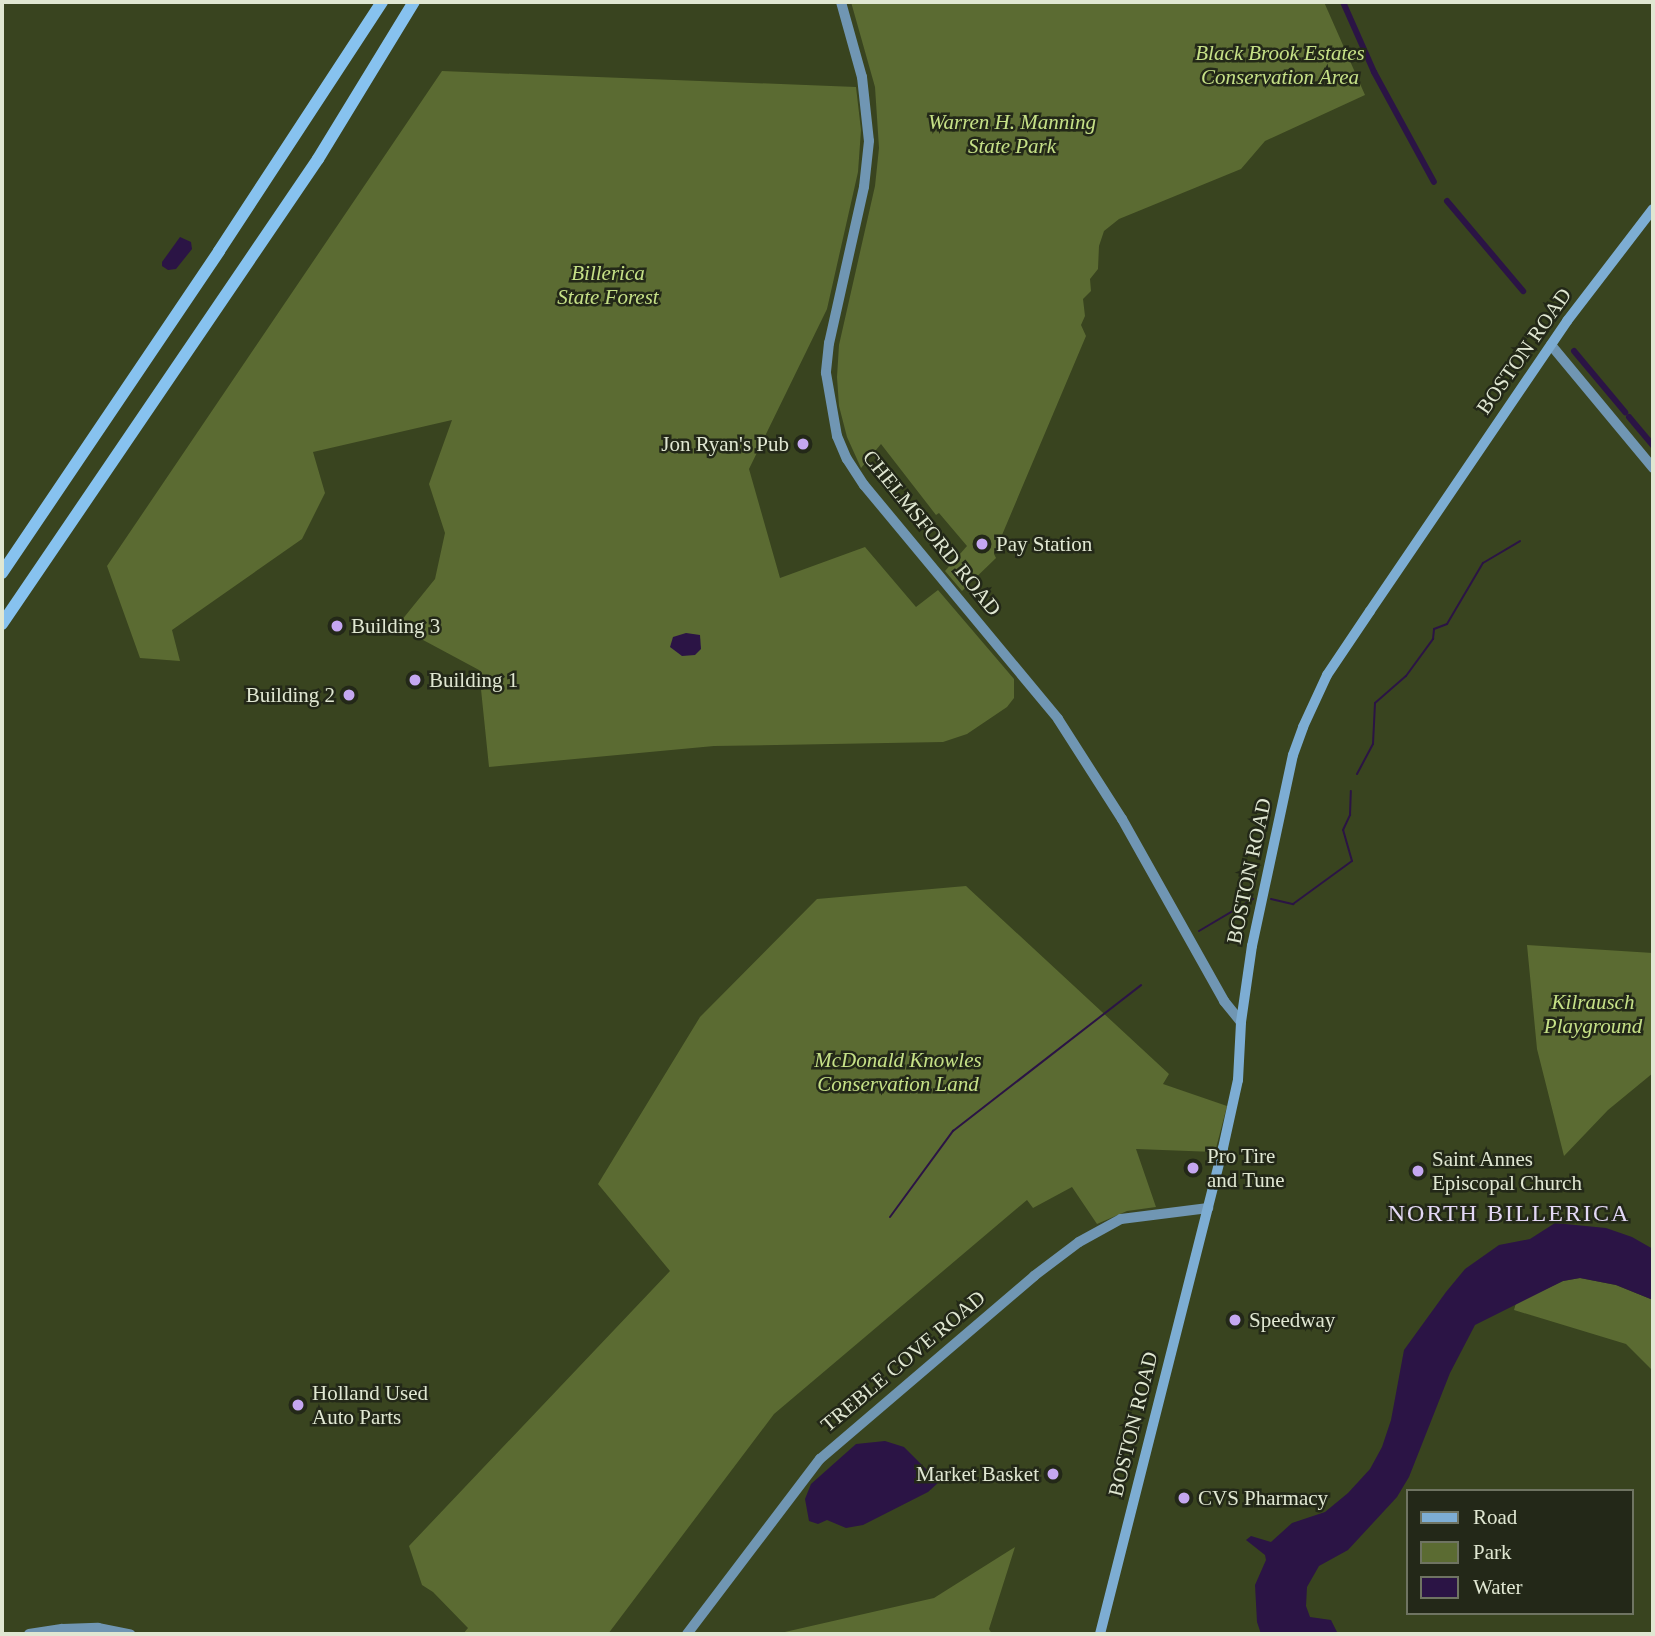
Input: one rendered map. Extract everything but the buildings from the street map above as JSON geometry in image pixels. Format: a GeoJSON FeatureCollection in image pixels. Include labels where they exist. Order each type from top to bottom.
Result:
{"type":"FeatureCollection","features":[{"type":"Feature","properties":{"kind":"highway"},"geometry":{"type":"LineString","coordinates":[[2,573],[219,251],[382,2]]}},
{"type":"Feature","properties":{"kind":"highway"},"geometry":{"type":"LineString","coordinates":[[2,624],[318,159],[414,2]]}},
{"type":"Feature","properties":{"kind":"main road","name":"CHELMSFORD ROAD"},"geometry":{"type":"LineString","coordinates":[[841,2],[862,77],[869,141],[864,187],[829,343],[826,373],[830,406],[841,447],[864,485],[1058,719],[1122,819],[1224,1001],[1241,1023]]}},
{"type":"Feature","properties":{"kind":"main road","name":"BOSTON ROAD"},"geometry":{"type":"LineString","coordinates":[[1100,1634],[1238,1080],[1241,1023],[1252,946],[1293,755],[1314,698],[1369,612],[1551,345],[1653,209]]}},
{"type":"Feature","properties":{"kind":"main road"},"geometry":{"type":"LineString","coordinates":[[1551,345],[1653,468]]}},
{"type":"Feature","properties":{"kind":"main road","name":"TREBLE COVE ROAD"},"geometry":{"type":"LineString","coordinates":[[687,1634],[820,1458],[1034,1276],[1079,1242],[1121,1219],[1208,1208]]}},
{"type":"Feature","properties":{"kind":"main road"},"geometry":{"type":"LineString","coordinates":[[29,1634],[62,1629],[98,1628],[130,1634]]}},
{"type":"Feature","properties":{"kind":"green space","name":"Warren H. Manning State Park"},"geometry":{"type":"Polygon","coordinates":[[[851,2],[1324,2],[1365,95],[1265,141],[1241,169],[1119,219],[1104,231],[1099,246],[1098,269],[1090,279],[1091,291],[1083,299],[1085,316],[1081,325],[1086,336],[994,554],[996,558],[962,591],[945,571],[967,546],[939,513],[936,515],[881,444],[861,468],[847,437],[839,406],[839,345],[875,186],[879,148],[875,87],[851,2]]]}},
{"type":"Feature","properties":{"kind":"green space","name":"Billerica State Forest"},"geometry":{"type":"Polygon","coordinates":[[[442,71],[856,87],[861,130],[858,172],[827,309],[749,469],[780,578],[865,547],[916,607],[938,590],[1014,679],[1014,698],[1007,707],[967,734],[943,742],[714,746],[489,767],[479,670],[397,626],[435,579],[445,533],[429,484],[452,420],[313,452],[325,493],[302,539],[172,630],[180,661],[140,658],[107,566],[442,71]]]}},
{"type":"Feature","properties":{"kind":"green space","name":"McDonald Knowles Conservation Land"},"geometry":{"type":"Polygon","coordinates":[[[966,886],[1169,1074],[1163,1084],[1227,1106],[1215,1152],[1136,1149],[1156,1207],[1127,1211],[1097,1224],[1072,1187],[1033,1208],[1027,1200],[774,1414],[608,1634],[463,1634],[468,1628],[433,1592],[422,1585],[409,1546],[670,1271],[598,1184],[700,1017],[817,899],[966,886]]]}},
{"type":"Feature","properties":{"kind":"green space","name":"Kilrausch Playground"},"geometry":{"type":"Polygon","coordinates":[[[1527,945],[1653,953],[1653,1073],[1608,1110],[1564,1156],[1537,1049],[1527,945]]]}},
{"type":"Feature","properties":{"kind":"green space"},"geometry":{"type":"Polygon","coordinates":[[[1580,1278],[1616,1285],[1653,1300],[1653,1371],[1626,1344],[1514,1310],[1516,1303],[1563,1281],[1580,1278]]]}},
{"type":"Feature","properties":{"kind":"green space"},"geometry":{"type":"Polygon","coordinates":[[[1015,1547],[989,1629],[992,1634],[776,1634],[934,1598],[1015,1547]]]}},
{"type":"Feature","properties":{"kind":"water"},"geometry":{"type":"Polygon","coordinates":[[[180,237],[191,242],[192,249],[176,269],[168,270],[162,266],[162,262],[180,237]]]}},
{"type":"Feature","properties":{"kind":"water"},"geometry":{"type":"Polygon","coordinates":[[[686,633],[700,635],[701,649],[695,655],[682,656],[670,647],[673,637],[686,633]]]}},
{"type":"Feature","properties":{"kind":"water"},"geometry":{"type":"Polygon","coordinates":[[[1555,1223],[1606,1228],[1632,1237],[1653,1249],[1653,1300],[1616,1285],[1580,1278],[1563,1281],[1475,1325],[1450,1373],[1409,1477],[1397,1497],[1348,1550],[1319,1566],[1307,1587],[1306,1606],[1310,1617],[1331,1620],[1338,1634],[1261,1634],[1257,1622],[1255,1585],[1266,1560],[1265,1555],[1246,1540],[1251,1536],[1271,1542],[1292,1523],[1325,1512],[1348,1493],[1370,1469],[1382,1447],[1391,1420],[1404,1350],[1446,1292],[1465,1269],[1499,1245],[1530,1239],[1555,1223]]]}},
{"type":"Feature","properties":{"kind":"water"},"geometry":{"type":"Polygon","coordinates":[[[885,1441],[904,1447],[939,1482],[928,1492],[863,1525],[846,1528],[827,1520],[818,1524],[809,1521],[805,1499],[811,1484],[856,1444],[885,1441]]]}},
{"type":"Feature","properties":{"kind":"waterway"},"geometry":{"type":"LineString","coordinates":[[1343,2],[1374,72],[1434,182]]}},
{"type":"Feature","properties":{"kind":"waterway"},"geometry":{"type":"LineString","coordinates":[[1447,201],[1523,291]]}},
{"type":"Feature","properties":{"kind":"waterway"},"geometry":{"type":"LineString","coordinates":[[1574,351],[1625,412]]}},
{"type":"Feature","properties":{"kind":"waterway"},"geometry":{"type":"LineString","coordinates":[[1629,417],[1653,446]]}},
{"type":"Feature","properties":{"kind":"waterway"},"geometry":{"type":"LineString","coordinates":[[1357,774],[1373,744],[1375,703],[1406,676],[1433,639],[1434,629],[1447,624],[1483,563],[1520,541]]}},
{"type":"Feature","properties":{"kind":"waterway"},"geometry":{"type":"LineString","coordinates":[[1271,899],[1293,904],[1352,861],[1343,830],[1350,815],[1351,791]]}},
{"type":"Feature","properties":{"kind":"waterway"},"geometry":{"type":"LineString","coordinates":[[1199,931],[1253,899]]}},
{"type":"Feature","properties":{"kind":"waterway"},"geometry":{"type":"LineString","coordinates":[[890,1217],[953,1131],[1141,985]]}},
{"type":"Feature","properties":{"kind":"place","name":"Jon Ryan's Pub"},"geometry":{"type":"Point","coordinates":[803,444]}},
{"type":"Feature","properties":{"kind":"place","name":"Pay Station"},"geometry":{"type":"Point","coordinates":[982,544]}},
{"type":"Feature","properties":{"kind":"place","name":"Building 3"},"geometry":{"type":"Point","coordinates":[337,626]}},
{"type":"Feature","properties":{"kind":"place","name":"Building 1"},"geometry":{"type":"Point","coordinates":[415,680]}},
{"type":"Feature","properties":{"kind":"place","name":"Building 2"},"geometry":{"type":"Point","coordinates":[349,695]}},
{"type":"Feature","properties":{"kind":"place","name":"Pro Tire and Tune"},"geometry":{"type":"Point","coordinates":[1193,1168]}},
{"type":"Feature","properties":{"kind":"place","name":"Saint Annes Episcopal Church"},"geometry":{"type":"Point","coordinates":[1418,1171]}},
{"type":"Feature","properties":{"kind":"place","name":"Speedway"},"geometry":{"type":"Point","coordinates":[1235,1320]}},
{"type":"Feature","properties":{"kind":"place","name":"Holland Used Auto Parts"},"geometry":{"type":"Point","coordinates":[298,1405]}},
{"type":"Feature","properties":{"kind":"place","name":"Market Basket"},"geometry":{"type":"Point","coordinates":[1053,1474]}},
{"type":"Feature","properties":{"kind":"place","name":"CVS Pharmacy"},"geometry":{"type":"Point","coordinates":[1184,1498]}},
{"type":"Feature","properties":{"kind":"district","name":"NORTH BILLERICA"},"geometry":{"type":"Point","coordinates":[1509,1214]}},
{"type":"Feature","properties":{"kind":"park label","name":"Black Brook Estates Conservation Area"},"geometry":{"type":"Point","coordinates":[1280,65]}}]}
